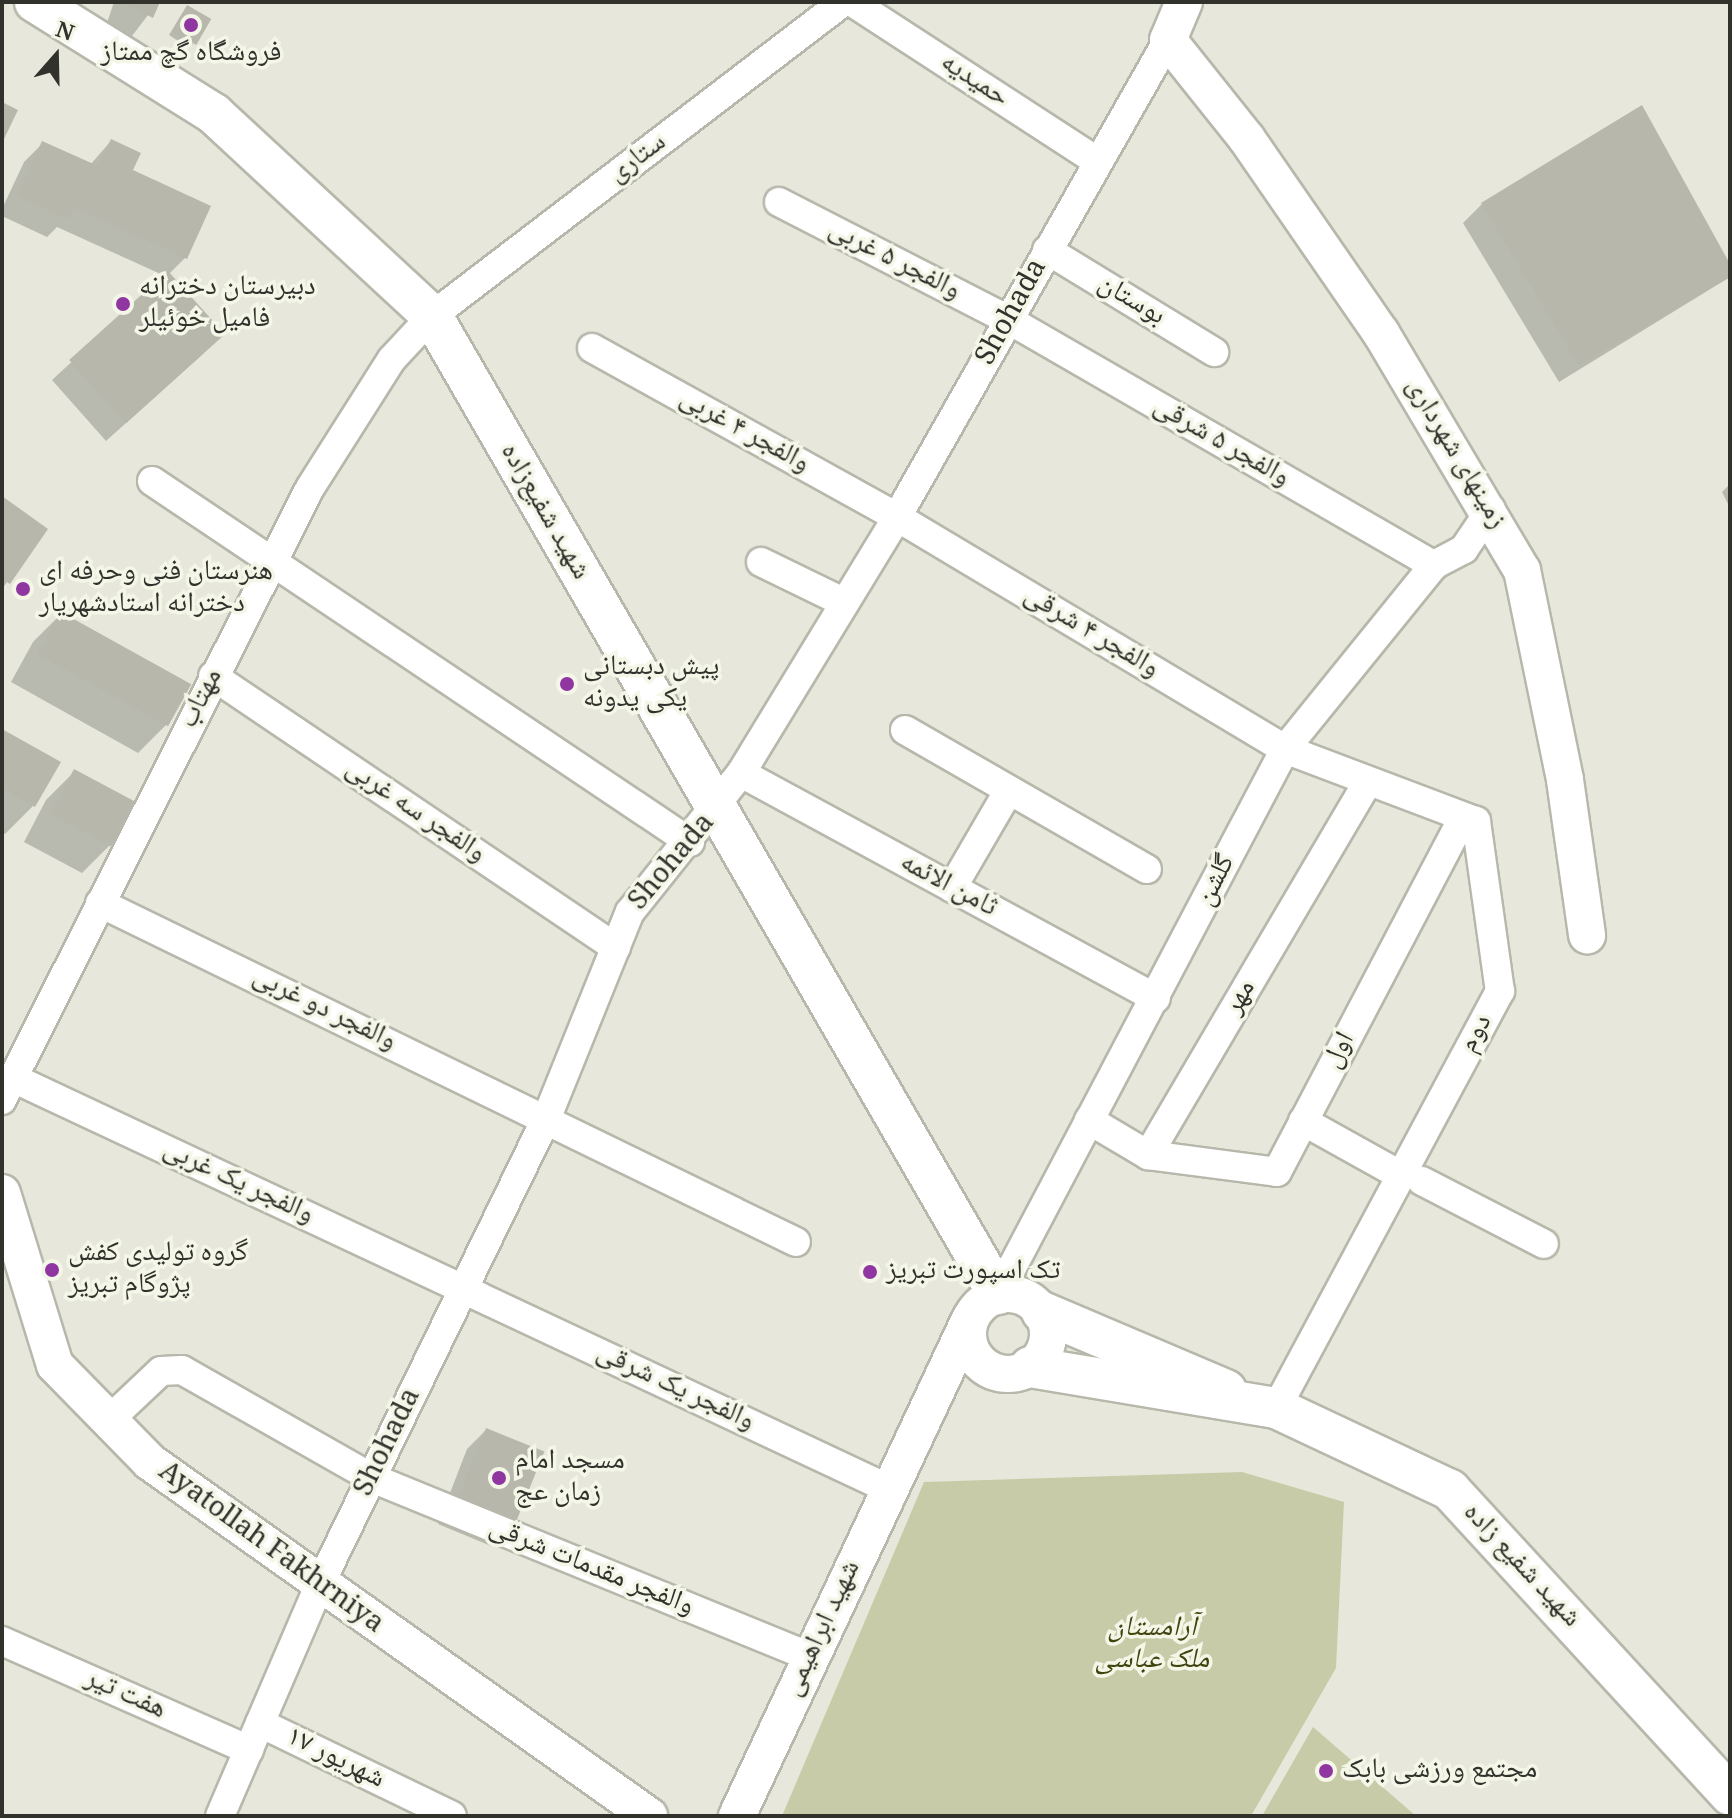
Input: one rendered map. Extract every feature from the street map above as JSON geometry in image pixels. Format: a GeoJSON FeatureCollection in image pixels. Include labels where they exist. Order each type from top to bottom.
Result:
{"type":"FeatureCollection","features":[{"type":"Feature","properties":{"kind":"main road","name":"شهید شفیع‌زاده"},"geometry":{"type":"LineString","coordinates":[[35,2],[214,114],[432,316],[703,828],[908,1150],[983,1305]]}},
{"type":"Feature","properties":{"kind":"main road","name":"شهید شفیع زاده"},"geometry":{"type":"LineString","coordinates":[[1042,1312],[1269,1408],[1450,1490],[1730,1795]]}},
{"type":"Feature","properties":{"kind":"main road","name":"شهید شفیع زاده"},"geometry":{"type":"LineString","coordinates":[[1030,1367],[1269,1408]]}},
{"type":"Feature","properties":{"kind":"street","name":"ستاری"},"geometry":{"type":"LineString","coordinates":[[432,316],[843,2]]}},
{"type":"Feature","properties":{"kind":"street","name":"حمیدیه"},"geometry":{"type":"LineString","coordinates":[[852,2],[1097,161]]}},
{"type":"Feature","properties":{"kind":"street"},"geometry":{"type":"LineString","coordinates":[[1168,40],[1184,2]]}},
{"type":"Feature","properties":{"kind":"street","name":"Shohada"},"geometry":{"type":"LineString","coordinates":[[220,1816],[320,1584],[547,1117],[630,912],[703,828],[741,773],[897,517],[1168,40]]}},
{"type":"Feature","properties":{"kind":"street","name":"زمینهای شهرداری"},"geometry":{"type":"LineString","coordinates":[[1168,40],[1247,139],[1381,333],[1491,509],[1522,570],[1587,935]]}},
{"type":"Feature","properties":{"kind":"street","name":"والفجر ۵ غربی"},"geometry":{"type":"LineString","coordinates":[[779,202],[1009,320]]}},
{"type":"Feature","properties":{"kind":"street","name":"بوستان"},"geometry":{"type":"LineString","coordinates":[[1047,250],[1214,352]]}},
{"type":"Feature","properties":{"kind":"street","name":"مهتاب"},"geometry":{"type":"LineString","coordinates":[[8,1089],[271,562],[353,415],[432,316]]}},
{"type":"Feature","properties":{"kind":"street","name":"والفجر ۵ شرقی"},"geometry":{"type":"LineString","coordinates":[[1009,320],[1434,565]]}},
{"type":"Feature","properties":{"kind":"street","name":"والفجر ۴ غربی"},"geometry":{"type":"LineString","coordinates":[[592,348],[897,517]]}},
{"type":"Feature","properties":{"kind":"street"},"geometry":{"type":"LineString","coordinates":[[152,481],[271,562],[703,828]]}},
{"type":"Feature","properties":{"kind":"street","name":"گلشن"},"geometry":{"type":"LineString","coordinates":[[983,1305],[1156,998],[1285,749],[1434,565],[1464,549],[1491,509]]}},
{"type":"Feature","properties":{"kind":"street","name":"والفجر ۴ شرقی"},"geometry":{"type":"LineString","coordinates":[[897,517],[1285,749]]}},
{"type":"Feature","properties":{"kind":"street"},"geometry":{"type":"LineString","coordinates":[[761,562],[845,603]]}},
{"type":"Feature","properties":{"kind":"street","name":"والفجر سه غربی"},"geometry":{"type":"LineString","coordinates":[[213,676],[616,948]]}},
{"type":"Feature","properties":{"kind":"street"},"geometry":{"type":"LineString","coordinates":[[905,730],[1147,869]]}},
{"type":"Feature","properties":{"kind":"street"},"geometry":{"type":"LineString","coordinates":[[1285,749],[1463,817]]}},
{"type":"Feature","properties":{"kind":"street","name":"ثامن الائمه"},"geometry":{"type":"LineString","coordinates":[[741,773],[1156,998]]}},
{"type":"Feature","properties":{"kind":"street","name":"مهر"},"geometry":{"type":"LineString","coordinates":[[1148,1155],[1368,781]]}},
{"type":"Feature","properties":{"kind":"street"},"geometry":{"type":"LineString","coordinates":[[952,888],[1009,790]]}},
{"type":"Feature","properties":{"kind":"street","name":"اول"},"geometry":{"type":"LineString","coordinates":[[1148,1155],[1277,1172],[1463,817]]}},
{"type":"Feature","properties":{"kind":"street","name":"دوم"},"geometry":{"type":"LineString","coordinates":[[1269,1408],[1411,1178],[1500,991],[1476,821],[1463,817]]}},
{"type":"Feature","properties":{"kind":"street","name":"والفجر دو غربی"},"geometry":{"type":"LineString","coordinates":[[100,903],[547,1117],[796,1242]]}},
{"type":"Feature","properties":{"kind":"street","name":"والفجر یک غربی"},"geometry":{"type":"LineString","coordinates":[[8,1089],[462,1289]]}},
{"type":"Feature","properties":{"kind":"street"},"geometry":{"type":"LineString","coordinates":[[1089,1120],[1148,1155]]}},
{"type":"Feature","properties":{"kind":"street"},"geometry":{"type":"LineString","coordinates":[[1303,1121],[1544,1244]]}},
{"type":"Feature","properties":{"kind":"street","name":"Ayatollah Fakhrniya"},"geometry":{"type":"LineString","coordinates":[[2,1193],[55,1365],[150,1462],[649,1816]]}},
{"type":"Feature","properties":{"kind":"street","name":"والفجر یک شرقی"},"geometry":{"type":"LineString","coordinates":[[462,1289],[887,1488]]}},
{"type":"Feature","properties":{"kind":"street"},"geometry":{"type":"LineString","coordinates":[[1023,1296],[1042,1312],[1048,1336],[1030,1367],[1001,1373],[982,1365],[968,1344],[983,1305],[1023,1296]]}},
{"type":"Feature","properties":{"kind":"street","name":"شهید ابراهیمی"},"geometry":{"type":"LineString","coordinates":[[737,1816],[907,1441],[983,1305]]}},
{"type":"Feature","properties":{"kind":"street","name":"شهید ابراهیمی"},"geometry":{"type":"LineString","coordinates":[[907,1441],[982,1365]]}},
{"type":"Feature","properties":{"kind":"street","name":"والفجر مقدمات شرقی"},"geometry":{"type":"LineString","coordinates":[[109,1420],[161,1371],[182,1370],[372,1478],[810,1657]]}},
{"type":"Feature","properties":{"kind":"street","name":"هفت تیر"},"geometry":{"type":"LineString","coordinates":[[2,1641],[249,1750]]}},
{"type":"Feature","properties":{"kind":"street","name":"۱۷ شهریور"},"geometry":{"type":"LineString","coordinates":[[260,1723],[452,1816]]}},
{"type":"Feature","properties":{"kind":"green space","name":"آرامستان ملک عباسی"},"geometry":{"type":"Polygon","coordinates":[[[1242,1472],[1344,1502],[1336,1668],[1251,1816],[782,1816],[924,1482],[1242,1472]]]}},
{"type":"Feature","properties":{"kind":"green space","name":"مجتمع ورزشی بابک"},"geometry":{"type":"Polygon","coordinates":[[[1313,1727],[1416,1816],[1262,1816],[1313,1727]]]}},
{"type":"Feature","properties":{"kind":"building"},"geometry":{"type":"Polygon","coordinates":[[[122,2],[160,2],[153,18],[122,2]]]}},
{"type":"Feature","properties":{"kind":"building","name":"فروشگاه گچ ممتاز"},"geometry":{"type":"Polygon","coordinates":[[[187,5],[211,19],[196,45],[172,31],[187,5]]]}},
{"type":"Feature","properties":{"kind":"building"},"geometry":{"type":"Polygon","coordinates":[[[2,102],[18,110],[2,143],[2,102]]]}},
{"type":"Feature","properties":{"kind":"building"},"geometry":{"type":"Polygon","coordinates":[[[1642,105],[1730,264],[1730,277],[1579,365],[1481,203],[1642,105]]]}},
{"type":"Feature","properties":{"kind":"building"},"geometry":{"type":"Polygon","coordinates":[[[111,139],[141,153],[133,170],[211,206],[187,259],[74,207],[68,219],[17,196],[42,141],[98,166],[111,139]]]}},
{"type":"Feature","properties":{"kind":"building"},"geometry":{"type":"Polygon","coordinates":[[[168,271],[225,334],[126,423],[69,360],[168,271]]]}},
{"type":"Feature","properties":{"kind":"building"},"geometry":{"type":"Polygon","coordinates":[[[2,496],[48,529],[10,584],[2,579],[2,496]]]}},
{"type":"Feature","properties":{"kind":"building"},"geometry":{"type":"Polygon","coordinates":[[[61,612],[191,684],[168,726],[38,654],[61,612]]]}},
{"type":"Feature","properties":{"kind":"building"},"geometry":{"type":"Polygon","coordinates":[[[2,729],[61,762],[35,807],[2,788],[2,729]]]}},
{"type":"Feature","properties":{"kind":"building"},"geometry":{"type":"Polygon","coordinates":[[[74,769],[135,801],[111,846],[50,814],[74,769]]]}},
{"type":"Feature","properties":{"kind":"building","name":"مسجد امام زمان عج"},"geometry":{"type":"Polygon","coordinates":[[[486,1428],[544,1452],[514,1528],[455,1504],[486,1428]]]}},
{"type":"Feature","properties":{"kind":"place","name":"فروشگاه گچ ممتاز"},"geometry":{"type":"Point","coordinates":[191,25]}},
{"type":"Feature","properties":{"kind":"place","name":"دبیرستان دخترانه فامیل خوئیلر"},"geometry":{"type":"Point","coordinates":[123,304]}},
{"type":"Feature","properties":{"kind":"place","name":"هنرستان فنی وحرفه ای دخترانه استادشهریار"},"geometry":{"type":"Point","coordinates":[23,589]}},
{"type":"Feature","properties":{"kind":"place","name":"پیش دبستانی یکی یدونه"},"geometry":{"type":"Point","coordinates":[567,684]}},
{"type":"Feature","properties":{"kind":"place","name":"گروه تولیدی کفش پژوگام تبریز"},"geometry":{"type":"Point","coordinates":[52,1270]}},
{"type":"Feature","properties":{"kind":"place","name":"تک اسپورت تبریز"},"geometry":{"type":"Point","coordinates":[870,1272]}},
{"type":"Feature","properties":{"kind":"place","name":"مسجد امام زمان عج"},"geometry":{"type":"Point","coordinates":[499,1478]}},
{"type":"Feature","properties":{"kind":"place","name":"مجتمع ورزشی بابک"},"geometry":{"type":"Point","coordinates":[1326,1771]}}]}
